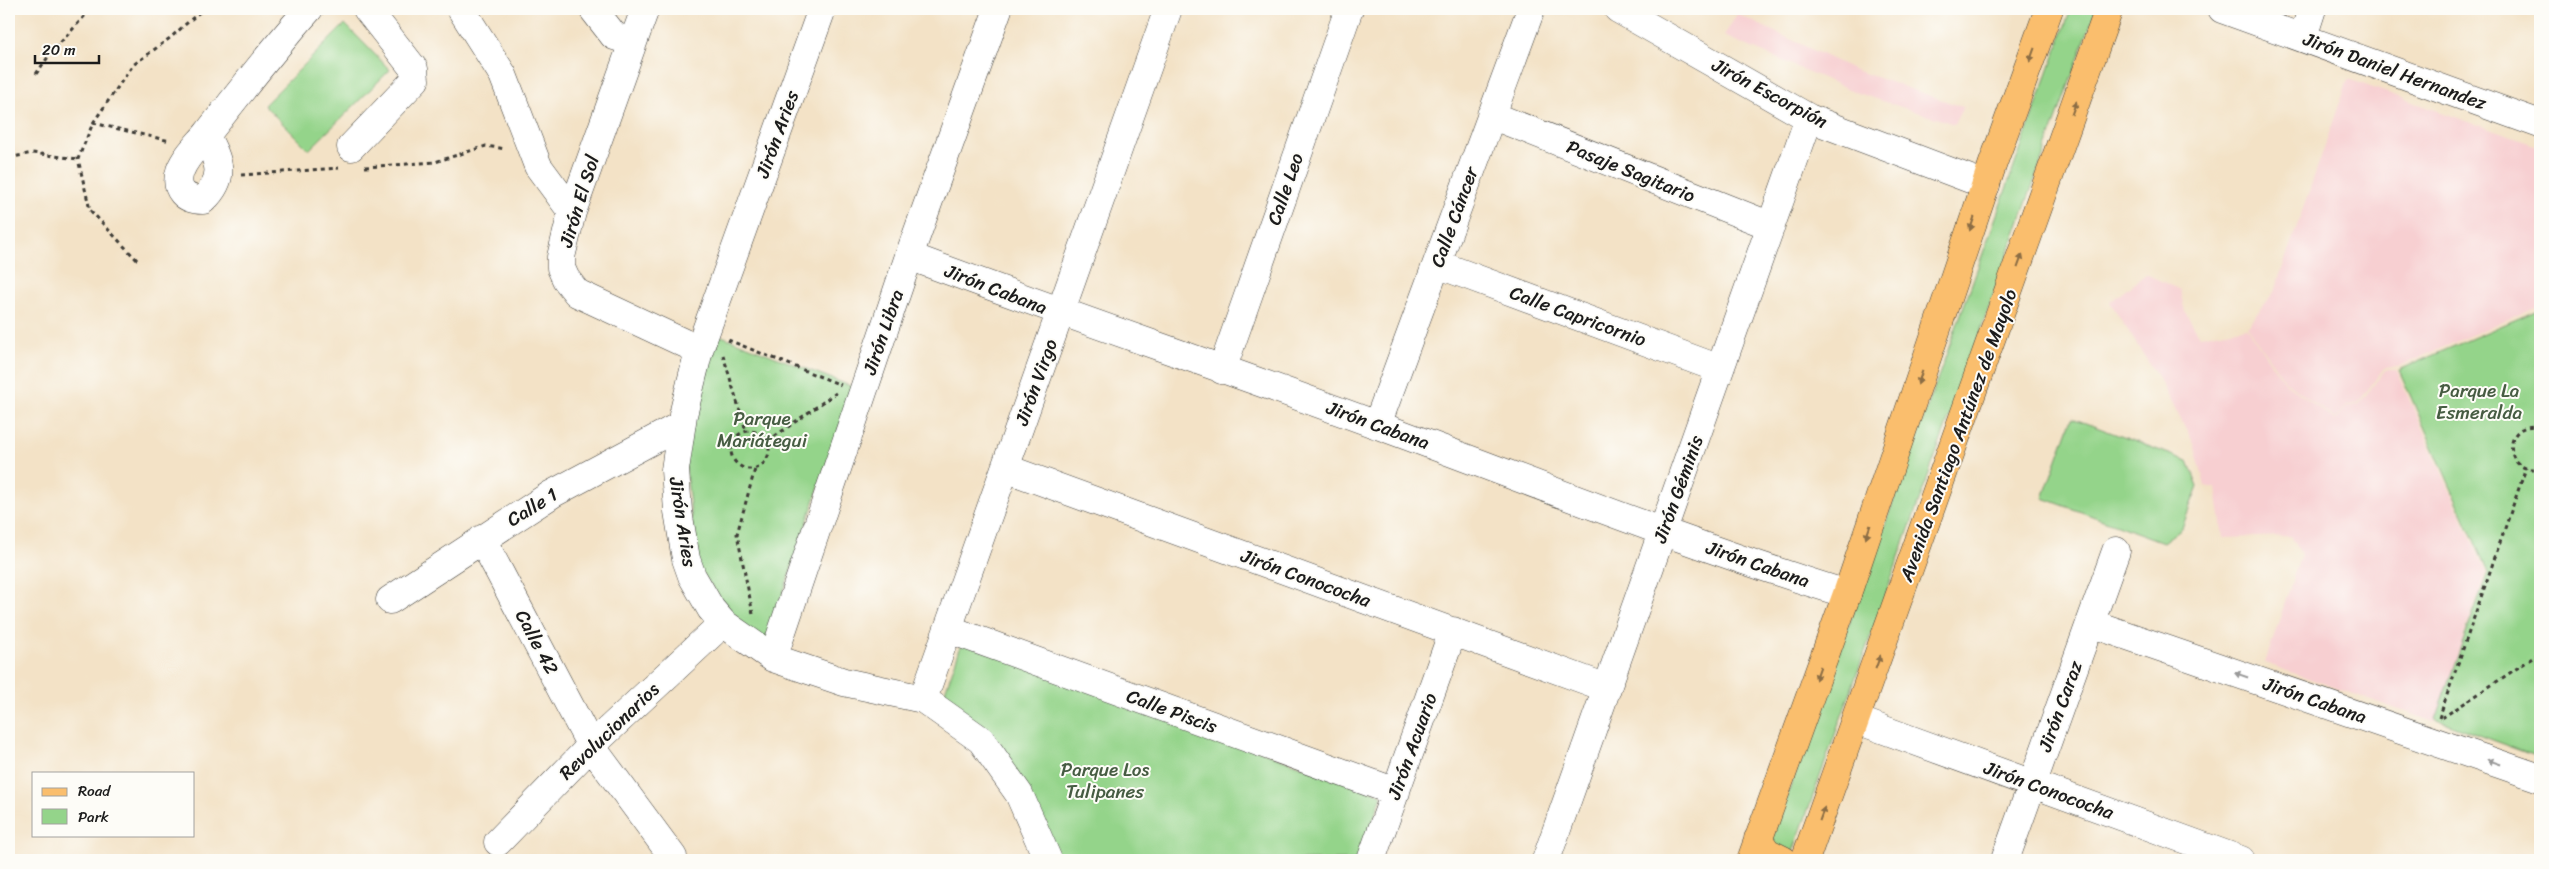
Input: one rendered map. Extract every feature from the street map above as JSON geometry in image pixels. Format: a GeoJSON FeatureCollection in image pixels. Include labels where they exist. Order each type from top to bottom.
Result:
{"type":"FeatureCollection","features":[{"type":"Feature","properties":{"kind":"main road"},"geometry":{"type":"LineString","coordinates":[[1798,860],[1754,850],[1846,594],[1986,185],[2049,9]]}},
{"type":"Feature","properties":{"kind":"main road","name":"Avenida Santiago Antúnez de Mayolo"},"geometry":{"type":"LineString","coordinates":[[1798,860],[1857,720],[2109,9]]}},
{"type":"Feature","properties":{"kind":"street"},"geometry":{"type":"LineString","coordinates":[[200,141],[244,84],[309,9]]}},
{"type":"Feature","properties":{"kind":"street"},"geometry":{"type":"LineString","coordinates":[[351,147],[415,80],[414,69],[368,9]]}},
{"type":"Feature","properties":{"kind":"street"},"geometry":{"type":"LineString","coordinates":[[461,9],[503,75],[538,166],[572,212]]}},
{"type":"Feature","properties":{"kind":"street"},"geometry":{"type":"LineString","coordinates":[[593,9],[614,36],[633,42]]}},
{"type":"Feature","properties":{"kind":"street","name":"Jirón El Sol"},"geometry":{"type":"LineString","coordinates":[[645,9],[572,212],[561,257],[562,268],[572,289],[584,297],[707,340]]}},
{"type":"Feature","properties":{"kind":"street","name":"Jirón Aries"},"geometry":{"type":"LineString","coordinates":[[822,9],[707,340],[681,425],[677,448],[676,490],[686,559],[700,592],[723,623],[773,658],[844,682],[923,699],[981,740],[1019,794],[1048,860]]}},
{"type":"Feature","properties":{"kind":"street","name":"Jirón Libra"},"geometry":{"type":"LineString","coordinates":[[773,658],[909,256],[998,9]]}},
{"type":"Feature","properties":{"kind":"street","name":"Jirón Virgo"},"geometry":{"type":"LineString","coordinates":[[923,699],[1168,9]]}},
{"type":"Feature","properties":{"kind":"street","name":"Calle Leo"},"geometry":{"type":"LineString","coordinates":[[1222,370],[1349,9]]}},
{"type":"Feature","properties":{"kind":"street","name":"Calle Cáncer"},"geometry":{"type":"LineString","coordinates":[[1378,425],[1530,9]]}},
{"type":"Feature","properties":{"kind":"street","name":"Jirón Escorpión"},"geometry":{"type":"LineString","coordinates":[[1618,9],[1809,118],[1986,185]]}},
{"type":"Feature","properties":{"kind":"street","name":"Jirón Daniel Hernandez"},"geometry":{"type":"LineString","coordinates":[[2222,9],[2540,124]]}},
{"type":"Feature","properties":{"kind":"street"},"geometry":{"type":"LineString","coordinates":[[2302,37],[2312,9]]}},
{"type":"Feature","properties":{"kind":"street","name":"Pasaje Sagitario"},"geometry":{"type":"LineString","coordinates":[[1491,115],[1771,226]]}},
{"type":"Feature","properties":{"kind":"street","name":"Jirón Géminis"},"geometry":{"type":"LineString","coordinates":[[1546,860],[1809,118]]}},
{"type":"Feature","properties":{"kind":"street","name":"Jirón Cabana"},"geometry":{"type":"LineString","coordinates":[[909,256],[1060,313],[1378,425],[1663,531],[1846,594]]}},
{"type":"Feature","properties":{"kind":"street","name":"Calle Capricornio"},"geometry":{"type":"LineString","coordinates":[[1436,264],[1720,369]]}},
{"type":"Feature","properties":{"kind":"street","name":"Calle 1"},"geometry":{"type":"LineString","coordinates":[[390,600],[568,484],[681,425]]}},
{"type":"Feature","properties":{"kind":"street","name":"Jirón Conococha"},"geometry":{"type":"LineString","coordinates":[[1005,468],[1607,688]]}},
{"type":"Feature","properties":{"kind":"street","name":"Calle 42"},"geometry":{"type":"LineString","coordinates":[[482,539],[591,746],[673,857]]}},
{"type":"Feature","properties":{"kind":"street","name":"Jirón Caraz"},"geometry":{"type":"LineString","coordinates":[[2005,860],[2116,551]]}},
{"type":"Feature","properties":{"kind":"street","name":"Revolucionarios"},"geometry":{"type":"LineString","coordinates":[[498,842],[591,746],[723,623]]}},
{"type":"Feature","properties":{"kind":"street","name":"Jirón Cabana"},"geometry":{"type":"LineString","coordinates":[[2090,623],[2540,778]]}},
{"type":"Feature","properties":{"kind":"street","name":"Calle Piscis"},"geometry":{"type":"LineString","coordinates":[[948,629],[1396,792]]}},
{"type":"Feature","properties":{"kind":"street","name":"Jirón Acuario"},"geometry":{"type":"LineString","coordinates":[[1371,860],[1453,632]]}},
{"type":"Feature","properties":{"kind":"street","name":"Jirón Conococha"},"geometry":{"type":"LineString","coordinates":[[1857,720],[2241,860]]}},
{"type":"Feature","properties":{"kind":"path"},"geometry":{"type":"LineString","coordinates":[[36,74],[51,53],[91,9]]}},
{"type":"Feature","properties":{"kind":"path"},"geometry":{"type":"LineString","coordinates":[[137,260],[90,210],[78,159],[93,123],[134,64],[170,38],[203,9]]}},
{"type":"Feature","properties":{"kind":"path"},"geometry":{"type":"LineString","coordinates":[[93,123],[200,141]]}},
{"type":"Feature","properties":{"kind":"path"},"geometry":{"type":"LineString","coordinates":[[435,162],[486,146],[532,152]]}},
{"type":"Feature","properties":{"kind":"path"},"geometry":{"type":"LineString","coordinates":[[9,158],[32,153],[78,159]]}},
{"type":"Feature","properties":{"kind":"path"},"geometry":{"type":"LineString","coordinates":[[707,340],[746,431]]}},
{"type":"Feature","properties":{"kind":"path"},"geometry":{"type":"LineString","coordinates":[[707,340],[845,386],[768,441]]}},
{"type":"Feature","properties":{"kind":"path"},"geometry":{"type":"LineString","coordinates":[[2540,426],[2525,427],[2518,432],[2511,444],[2514,459],[2526,468],[2540,469]]}},
{"type":"Feature","properties":{"kind":"path"},"geometry":{"type":"LineString","coordinates":[[746,431],[758,432],[768,441],[770,449],[768,457],[763,464],[755,468],[740,466],[732,454],[734,440],[746,431]]}},
{"type":"Feature","properties":{"kind":"path"},"geometry":{"type":"LineString","coordinates":[[754,619],[737,534],[755,468]]}},
{"type":"Feature","properties":{"kind":"path"},"geometry":{"type":"LineString","coordinates":[[2526,468],[2438,721],[2540,653]]}},
{"type":"Feature","properties":{"kind":"shaded area"},"geometry":{"type":"Polygon","coordinates":[[[1737,14],[1855,70],[1963,107],[1954,124],[1858,93],[1724,36],[1737,14]]]}},
{"type":"Feature","properties":{"kind":"shaded area"},"geometry":{"type":"Polygon","coordinates":[[[2348,79],[2540,147],[2540,305],[2398,367],[2384,368],[2358,403],[2347,406],[2335,419],[2285,381],[2247,327],[2274,292],[2348,79]]]}},
{"type":"Feature","properties":{"kind":"shaded area"},"geometry":{"type":"Polygon","coordinates":[[[2146,274],[2180,290],[2185,312],[2200,336],[2246,327],[2284,382],[2335,420],[2347,407],[2359,404],[2385,370],[2396,370],[2486,572],[2434,722],[2265,663],[2301,554],[2291,536],[2223,538],[2216,488],[2205,486],[2194,444],[2160,381],[2110,302],[2146,274]]]}},
{"type":"Feature","properties":{"kind":"green space"},"geometry":{"type":"Polygon","coordinates":[[[2071,9],[2096,9],[1790,860],[1764,860],[2071,9]]]}},
{"type":"Feature","properties":{"kind":"green space"},"geometry":{"type":"Polygon","coordinates":[[[345,24],[390,70],[309,150],[264,105],[345,24]]]}},
{"type":"Feature","properties":{"kind":"green space","name":"Parque La Esmeralda"},"geometry":{"type":"Polygon","coordinates":[[[2540,309],[2540,758],[2435,719],[2488,572],[2399,370],[2540,309]]]}},
{"type":"Feature","properties":{"kind":"green space","name":"Parque Mariátegui"},"geometry":{"type":"Polygon","coordinates":[[[714,333],[853,387],[766,643],[745,633],[697,566],[684,452],[714,333]]]}},
{"type":"Feature","properties":{"kind":"green space"},"geometry":{"type":"Polygon","coordinates":[[[2072,418],[2188,461],[2198,486],[2182,528],[2163,542],[2043,498],[2072,418]]]}},
{"type":"Feature","properties":{"kind":"green space","name":"Parque Los Tulipanes"},"geometry":{"type":"Polygon","coordinates":[[[962,643],[1382,795],[1360,860],[1052,860],[943,697],[962,643]]]}}]}
